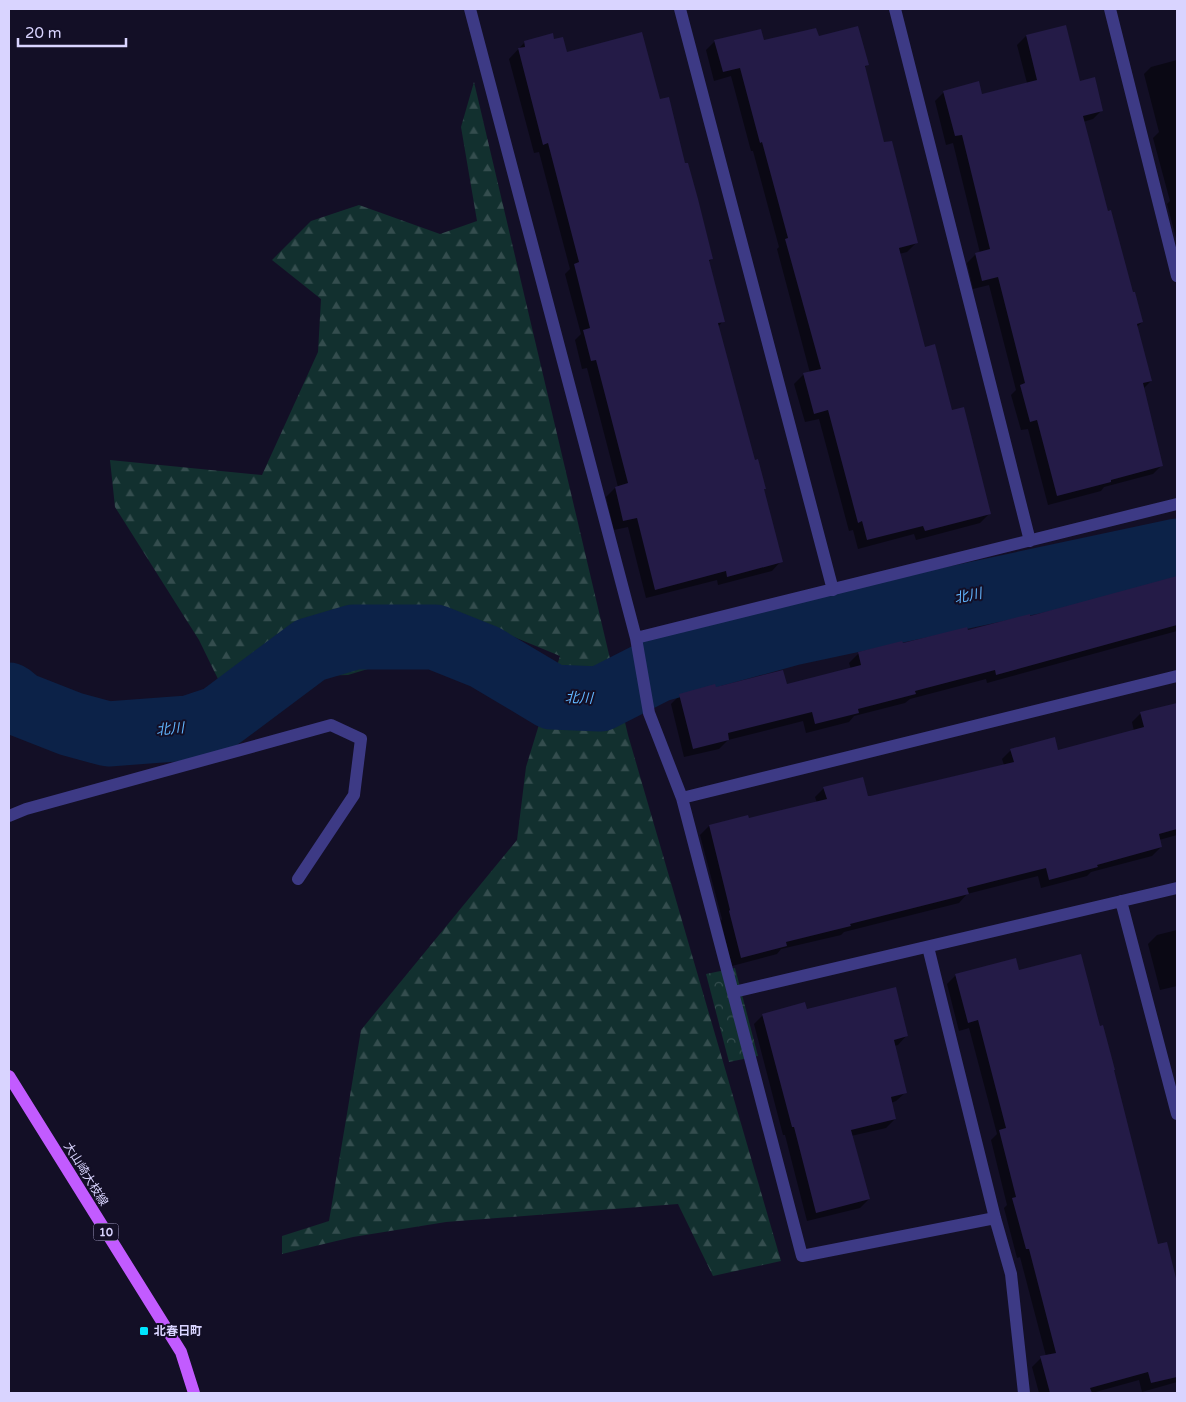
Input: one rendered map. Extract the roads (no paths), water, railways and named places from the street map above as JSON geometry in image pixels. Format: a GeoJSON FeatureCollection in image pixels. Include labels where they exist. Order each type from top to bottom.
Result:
{"type":"FeatureCollection","features":[{"type":"Feature","properties":{"kind":"main road","name":"大山崎大枝線"},"geometry":{"type":"LineString","coordinates":[[9,1076],[181,1352],[194,1393]]}},
{"type":"Feature","properties":{"kind":"street"},"geometry":{"type":"LineString","coordinates":[[470,9],[636,638],[649,713],[682,798],[802,1256],[995,1218]]}},
{"type":"Feature","properties":{"kind":"street"},"geometry":{"type":"LineString","coordinates":[[680,9],[833,590]]}},
{"type":"Feature","properties":{"kind":"street"},"geometry":{"type":"LineString","coordinates":[[895,9],[1030,541]]}},
{"type":"Feature","properties":{"kind":"street"},"geometry":{"type":"LineString","coordinates":[[1110,9],[1177,276]]}},
{"type":"Feature","properties":{"kind":"street"},"geometry":{"type":"LineString","coordinates":[[636,638],[1177,504]]}},
{"type":"Feature","properties":{"kind":"street"},"geometry":{"type":"LineString","coordinates":[[682,798],[1177,676]]}},
{"type":"Feature","properties":{"kind":"street"},"geometry":{"type":"LineString","coordinates":[[9,816],[26,809],[331,726],[361,739],[354,795],[298,879]]}},
{"type":"Feature","properties":{"kind":"street"},"geometry":{"type":"LineString","coordinates":[[734,992],[1177,888]]}},
{"type":"Feature","properties":{"kind":"street"},"geometry":{"type":"LineString","coordinates":[[1121,901],[1177,1114]]}},
{"type":"Feature","properties":{"kind":"street"},"geometry":{"type":"LineString","coordinates":[[928,947],[995,1218],[1011,1274],[1024,1393]]}},
{"type":"Feature","properties":{"kind":"waterway","name":"北川"},"geometry":{"type":"LineString","coordinates":[[9,695],[20,704],[71,724],[108,734],[189,728],[219,718],[310,650],[354,637],[435,637],[485,657],[552,697],[600,699],[657,670],[792,633],[1177,551]]}},
{"type":"Feature","properties":{"kind":"place","name":"北春日町"},"geometry":{"type":"Point","coordinates":[144,1331]}}]}
